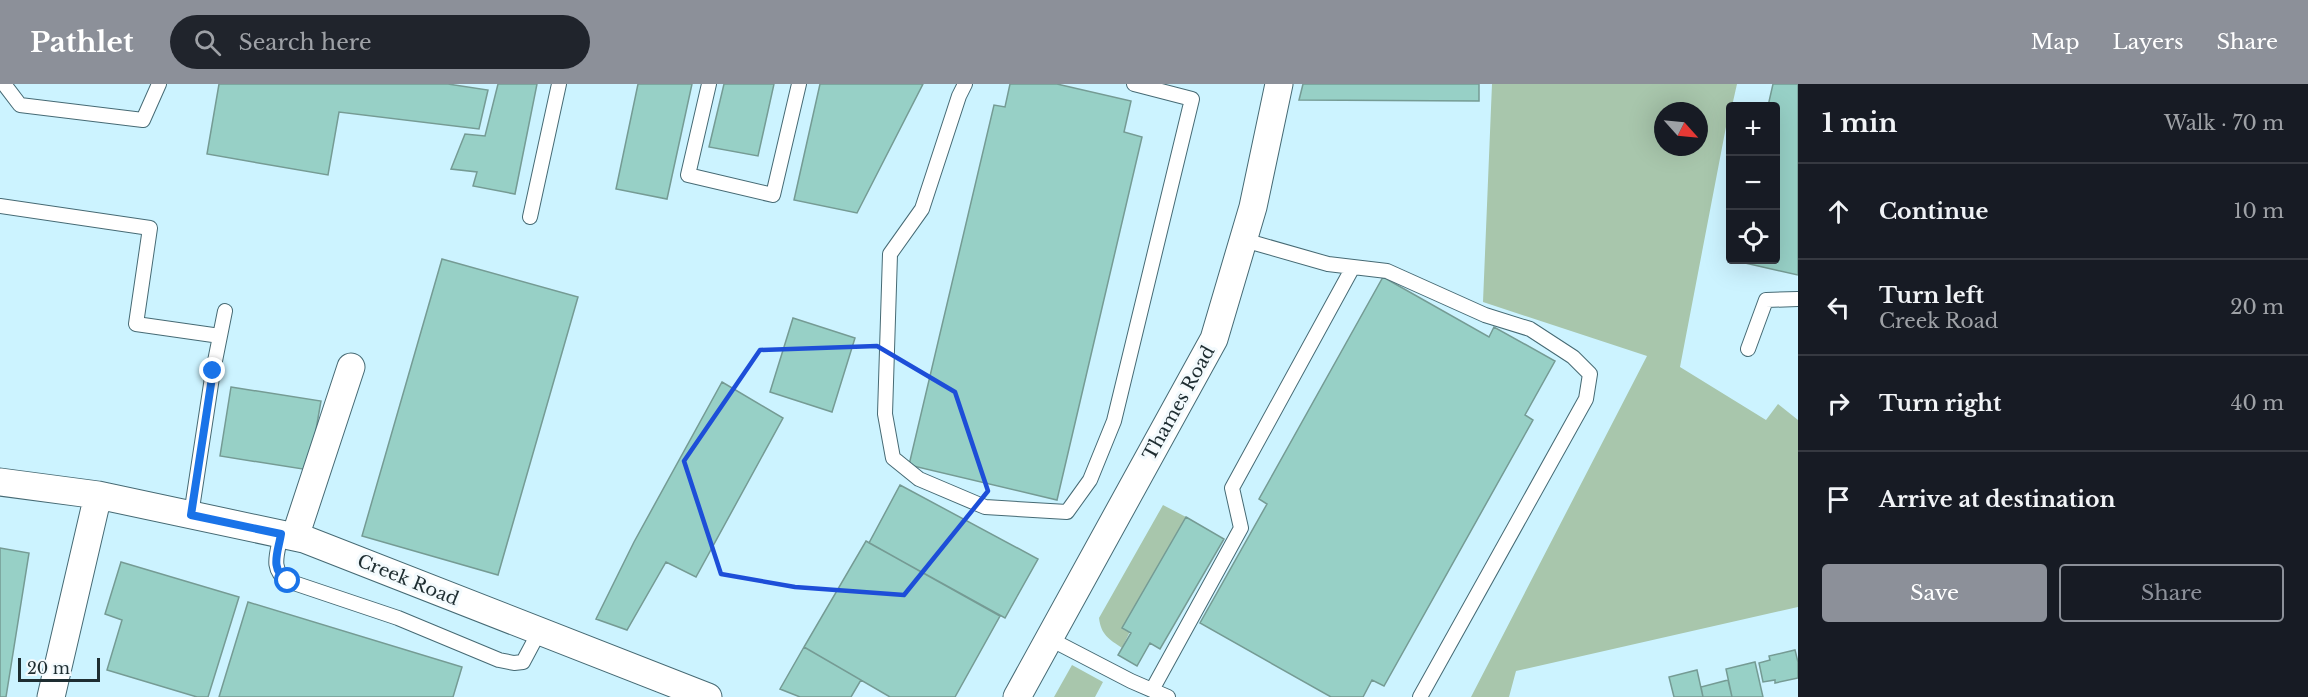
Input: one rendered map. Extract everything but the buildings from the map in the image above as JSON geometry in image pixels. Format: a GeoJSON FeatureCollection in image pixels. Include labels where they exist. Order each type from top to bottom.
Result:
{"type":"FeatureCollection","features":[{"type":"Feature","properties":{"kind":"street","name":"Thames Road"},"geometry":{"type":"LineString","coordinates":[[1017,697],[1214,339],[1253,207],[1279,84]]}},
{"type":"Feature","properties":{"kind":"street"},"geometry":{"type":"LineString","coordinates":[[288,536],[351,367]]}},
{"type":"Feature","properties":{"kind":"street","name":"Creek Road"},"geometry":{"type":"LineString","coordinates":[[0,482],[98,495],[288,536],[708,697]]}},
{"type":"Feature","properties":{"kind":"street"},"geometry":{"type":"LineString","coordinates":[[51,697],[98,495]]}},
{"type":"Feature","properties":{"kind":"lane"},"geometry":{"type":"LineString","coordinates":[[4,84],[20,105],[143,120],[159,84]]}},
{"type":"Feature","properties":{"kind":"lane"},"geometry":{"type":"LineString","coordinates":[[530,218],[559,84]]}},
{"type":"Feature","properties":{"kind":"lane"},"geometry":{"type":"LineString","coordinates":[[709,84],[688,176],[773,195],[799,84]]}},
{"type":"Feature","properties":{"kind":"lane"},"geometry":{"type":"LineString","coordinates":[[965,84],[922,209],[890,254],[885,414],[893,458],[919,479],[985,507],[1067,512],[1090,480],[1114,421],[1192,99],[1134,84]]}},
{"type":"Feature","properties":{"kind":"lane"},"geometry":{"type":"LineString","coordinates":[[0,206],[150,228],[136,324],[220,336]]}},
{"type":"Feature","properties":{"kind":"lane"},"geometry":{"type":"LineString","coordinates":[[1244,240],[1328,264],[1387,271],[1485,315],[1530,329],[1573,357],[1590,374],[1586,399],[1420,697]]}},
{"type":"Feature","properties":{"kind":"lane"},"geometry":{"type":"LineString","coordinates":[[1152,690],[1241,528],[1232,488],[1353,267]]}},
{"type":"Feature","properties":{"kind":"lane"},"geometry":{"type":"LineString","coordinates":[[1748,349],[1766,300],[1798,299]]}},
{"type":"Feature","properties":{"kind":"lane"},"geometry":{"type":"LineString","coordinates":[[191,515],[225,311]]}},
{"type":"Feature","properties":{"kind":"lane"},"geometry":{"type":"LineString","coordinates":[[288,536],[276,570],[288,581],[398,618],[499,660],[523,662],[539,632]]}},
{"type":"Feature","properties":{"kind":"lane"},"geometry":{"type":"LineString","coordinates":[[1050,639],[1168,697]]}},
{"type":"Feature","properties":{"kind":"highlighted area"},"geometry":{"type":"Polygon","coordinates":[[[877,346],[955,392],[988,491],[904,595],[795,587],[721,574],[684,461],[760,350],[877,346]]]}},
{"type":"Feature","properties":{"kind":"green space"},"geometry":{"type":"Polygon","coordinates":[[[1492,84],[1737,84],[1733,102],[1726,102],[1726,127],[1680,367],[1766,420],[1778,404],[1798,420],[1798,607],[1516,671],[1509,697],[1471,697],[1647,356],[1483,302],[1492,84]]]}},
{"type":"Feature","properties":{"kind":"green space"},"geometry":{"type":"Polygon","coordinates":[[[1163,505],[1186,517],[1122,648],[1104,633],[1099,618],[1163,505]]]}},
{"type":"Feature","properties":{"kind":"green space"},"geometry":{"type":"Polygon","coordinates":[[[1072,665],[1103,682],[1095,697],[1054,697],[1072,665]]]}},
{"type":"Feature","properties":{"kind":"route"},"geometry":{"type":"LineString","coordinates":[[213,371],[191,515],[281,534],[276,570],[288,581]]}}]}
